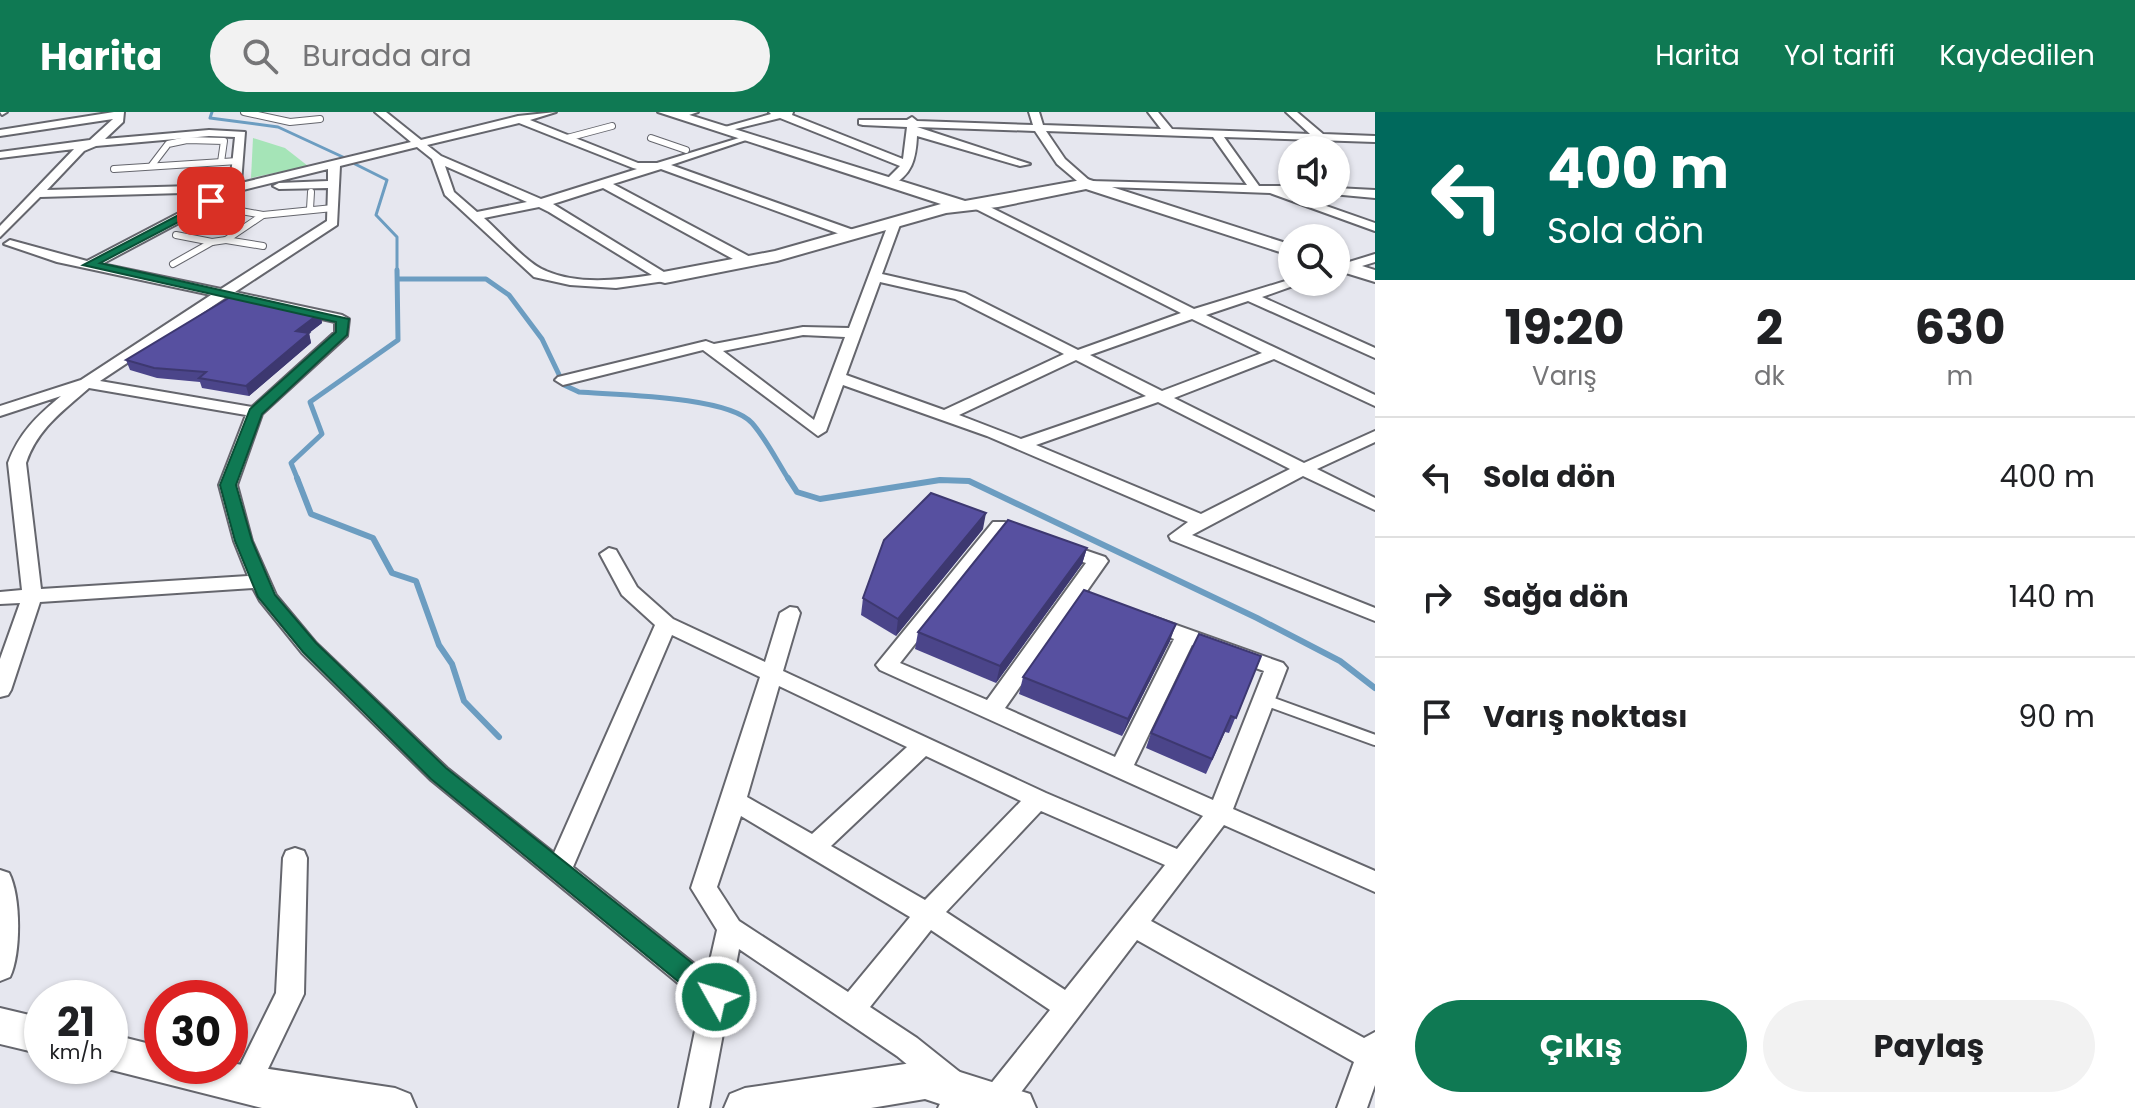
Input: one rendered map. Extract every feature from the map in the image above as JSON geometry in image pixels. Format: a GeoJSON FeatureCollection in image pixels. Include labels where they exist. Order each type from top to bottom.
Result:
{"type":"FeatureCollection","features":[{"type":"Feature","properties":{"kind":"street"},"geometry":{"type":"LineString","coordinates":[[10,112],[33,149]]}},
{"type":"Feature","properties":{"kind":"street"},"geometry":{"type":"LineString","coordinates":[[380,112],[437,158],[553,209],[665,277]]}},
{"type":"Feature","properties":{"kind":"street"},"geometry":{"type":"LineString","coordinates":[[503,112],[637,166],[662,166],[852,234]]}},
{"type":"Feature","properties":{"kind":"street"},"geometry":{"type":"LineString","coordinates":[[89,265],[235,188],[551,112]]}},
{"type":"Feature","properties":{"kind":"street"},"geometry":{"type":"LineString","coordinates":[[665,112],[970,204],[1375,401]]}},
{"type":"Feature","properties":{"kind":"street"},"geometry":{"type":"LineString","coordinates":[[1034,112],[1038,128],[1063,167],[1087,184],[1278,246]]}},
{"type":"Feature","properties":{"kind":"street"},"geometry":{"type":"LineString","coordinates":[[1153,112],[1170,133]]}},
{"type":"Feature","properties":{"kind":"street"},"geometry":{"type":"LineString","coordinates":[[1291,112],[1319,136]]}},
{"type":"Feature","properties":{"kind":"street"},"geometry":{"type":"LineString","coordinates":[[0,133],[119,113],[118,122],[80,149],[37,194],[3,240]]}},
{"type":"Feature","properties":{"kind":"street"},"geometry":{"type":"LineString","coordinates":[[684,113],[733,133]]}},
{"type":"Feature","properties":{"kind":"street"},"geometry":{"type":"LineString","coordinates":[[539,202],[782,113],[908,165]]}},
{"type":"Feature","properties":{"kind":"street"},"geometry":{"type":"LineString","coordinates":[[863,122],[1278,136]]}},
{"type":"Feature","properties":{"kind":"street"},"geometry":{"type":"LineString","coordinates":[[890,182],[901,177],[908,165],[912,122]]}},
{"type":"Feature","properties":{"kind":"street"},"geometry":{"type":"LineString","coordinates":[[912,122],[1024,164]]}},
{"type":"Feature","properties":{"kind":"street"},"geometry":{"type":"LineString","coordinates":[[0,155],[92,143],[231,132],[241,134],[235,188]]}},
{"type":"Feature","properties":{"kind":"street"},"geometry":{"type":"LineString","coordinates":[[474,216],[552,201],[662,166],[733,133]]}},
{"type":"Feature","properties":{"kind":"street"},"geometry":{"type":"LineString","coordinates":[[1217,135],[1261,189],[1375,227]]}},
{"type":"Feature","properties":{"kind":"street"},"geometry":{"type":"LineString","coordinates":[[1350,138],[1375,139]]}},
{"type":"Feature","properties":{"kind":"street"},"geometry":{"type":"LineString","coordinates":[[3,240],[52,193],[92,148],[92,143]]}},
{"type":"Feature","properties":{"kind":"street"},"geometry":{"type":"LineString","coordinates":[[0,166],[64,146]]}},
{"type":"Feature","properties":{"kind":"street"},"geometry":{"type":"LineString","coordinates":[[437,158],[449,193],[539,274],[570,281],[616,284],[749,262],[970,204],[1087,184],[1278,190]]}},
{"type":"Feature","properties":{"kind":"street"},"geometry":{"type":"LineString","coordinates":[[0,690],[32,596],[17,463],[23,445],[39,423],[86,383],[333,222],[334,165]]}},
{"type":"Feature","properties":{"kind":"street"},"geometry":{"type":"LineString","coordinates":[[37,194],[334,184]]}},
{"type":"Feature","properties":{"kind":"street"},"geometry":{"type":"LineString","coordinates":[[604,184],[749,262]]}},
{"type":"Feature","properties":{"kind":"street"},"geometry":{"type":"LineString","coordinates":[[1350,193],[1375,194]]}},
{"type":"Feature","properties":{"kind":"street"},"geometry":{"type":"LineString","coordinates":[[563,380],[706,345],[818,431],[895,222]]}},
{"type":"Feature","properties":{"kind":"street"},"geometry":{"type":"LineString","coordinates":[[3,240],[57,258],[342,319],[342,333],[255,412],[228,485],[243,541],[267,597],[309,648],[439,774],[716,997]]}},
{"type":"Feature","properties":{"kind":"street"},"geometry":{"type":"LineString","coordinates":[[1350,264],[1375,258]]}},
{"type":"Feature","properties":{"kind":"street"},"geometry":{"type":"LineString","coordinates":[[1350,270],[1375,276]]}},
{"type":"Feature","properties":{"kind":"street"},"geometry":{"type":"LineString","coordinates":[[876,277],[960,296],[1375,505]]}},
{"type":"Feature","properties":{"kind":"street"},"geometry":{"type":"LineString","coordinates":[[947,415],[1076,355],[1278,288]]}},
{"type":"Feature","properties":{"kind":"street"},"geometry":{"type":"LineString","coordinates":[[1250,297],[1375,354]]}},
{"type":"Feature","properties":{"kind":"street"},"geometry":{"type":"LineString","coordinates":[[711,349],[803,331],[856,333]]}},
{"type":"Feature","properties":{"kind":"street"},"geometry":{"type":"LineString","coordinates":[[1020,445],[1179,392],[1275,353]]}},
{"type":"Feature","properties":{"kind":"street"},"geometry":{"type":"LineString","coordinates":[[839,378],[947,415],[1202,521]]}},
{"type":"Feature","properties":{"kind":"street"},"geometry":{"type":"LineString","coordinates":[[0,411],[86,383],[255,412]]}},
{"type":"Feature","properties":{"kind":"street"},"geometry":{"type":"LineString","coordinates":[[1375,436],[1301,469],[1178,536],[1375,615]]}},
{"type":"Feature","properties":{"kind":"street"},"geometry":{"type":"LineString","coordinates":[[974,517],[1006,528],[887,665],[1375,882]]}},
{"type":"Feature","properties":{"kind":"street"},"geometry":{"type":"LineString","coordinates":[[991,711],[1081,598],[1098,561],[1041,541]]}},
{"type":"Feature","properties":{"kind":"street"},"geometry":{"type":"LineString","coordinates":[[609,554],[629,591],[666,624],[1038,799],[1181,861]]}},
{"type":"Feature","properties":{"kind":"street"},"geometry":{"type":"LineString","coordinates":[[0,598],[260,581]]}},
{"type":"Feature","properties":{"kind":"street"},"geometry":{"type":"LineString","coordinates":[[790,613],[734,801],[704,888],[730,929],[907,1047],[981,1102]]}},
{"type":"Feature","properties":{"kind":"street"},"geometry":{"type":"LineString","coordinates":[[981,1102],[1068,1007],[1220,812],[1276,668],[1130,615]]}},
{"type":"Feature","properties":{"kind":"street"},"geometry":{"type":"LineString","coordinates":[[559,871],[666,624]]}},
{"type":"Feature","properties":{"kind":"street"},"geometry":{"type":"LineString","coordinates":[[1121,768],[1186,636]]}},
{"type":"Feature","properties":{"kind":"street"},"geometry":{"type":"LineString","coordinates":[[814,847],[924,745]]}},
{"type":"Feature","properties":{"kind":"street"},"geometry":{"type":"LineString","coordinates":[[851,1009],[928,914],[1038,799]]}},
{"type":"Feature","properties":{"kind":"street"},"geometry":{"type":"LineString","coordinates":[[734,801],[928,914],[1068,1007]]}},
{"type":"Feature","properties":{"kind":"street"},"geometry":{"type":"LineString","coordinates":[[245,1086],[290,994],[295,858]]}},
{"type":"Feature","properties":{"kind":"street"},"geometry":{"type":"LineString","coordinates":[[0,880],[4,937],[0,969]]}},
{"type":"Feature","properties":{"kind":"street"},"geometry":{"type":"LineString","coordinates":[[1132,924],[1374,1053],[1352,1108]]}},
{"type":"Feature","properties":{"kind":"street"},"geometry":{"type":"LineString","coordinates":[[694,1108],[730,929]]}},
{"type":"Feature","properties":{"kind":"street"},"geometry":{"type":"LineString","coordinates":[[0,1026],[24,1032]]}},
{"type":"Feature","properties":{"kind":"street"},"geometry":{"type":"LineString","coordinates":[[745,1108],[925,1080],[981,1102]]}},
{"type":"Feature","properties":{"kind":"street"},"geometry":{"type":"LineString","coordinates":[[237,1084],[395,1108]]}},
{"type":"Feature","properties":{"kind":"lane"},"geometry":{"type":"LineString","coordinates":[[244,112],[290,122],[320,119]]}},
{"type":"Feature","properties":{"kind":"lane"},"geometry":{"type":"LineString","coordinates":[[567,138],[612,126]]}},
{"type":"Feature","properties":{"kind":"lane"},"geometry":{"type":"LineString","coordinates":[[651,138],[686,150]]}},
{"type":"Feature","properties":{"kind":"lane"},"geometry":{"type":"LineString","coordinates":[[152,165],[168,144],[187,140],[224,141],[221,162]]}},
{"type":"Feature","properties":{"kind":"lane"},"geometry":{"type":"LineString","coordinates":[[114,169],[238,161]]}},
{"type":"Feature","properties":{"kind":"lane"},"geometry":{"type":"LineString","coordinates":[[310,209],[311,192]]}},
{"type":"Feature","properties":{"kind":"lane"},"geometry":{"type":"LineString","coordinates":[[230,209],[263,215],[333,208]]}},
{"type":"Feature","properties":{"kind":"lane"},"geometry":{"type":"LineString","coordinates":[[226,240],[263,215]]}},
{"type":"Feature","properties":{"kind":"lane"},"geometry":{"type":"LineString","coordinates":[[176,235],[212,242],[226,240],[263,246]]}},
{"type":"Feature","properties":{"kind":"lane"},"geometry":{"type":"LineString","coordinates":[[173,264],[212,242]]}},
{"type":"Feature","properties":{"kind":"lane"},"geometry":{"type":"LineString","coordinates":[[1262,699],[1375,740]]}},
{"type":"Feature","properties":{"kind":"green space"},"geometry":{"type":"Polygon","coordinates":[[[253,138],[285,148],[308,166],[251,178],[253,138]]]}},
{"type":"Feature","properties":{"kind":"building"},"geometry":{"type":"Polygon","coordinates":[[[232,296],[320,313],[296,331],[309,333],[246,386],[199,378],[206,372],[154,368],[126,360],[232,296]]]}},
{"type":"Feature","properties":{"kind":"building"},"geometry":{"type":"Polygon","coordinates":[[[931,493],[986,513],[898,619],[863,598],[884,540],[931,493]]]}},
{"type":"Feature","properties":{"kind":"building"},"geometry":{"type":"Polygon","coordinates":[[[1008,520],[1087,548],[1000,666],[918,632],[1008,520]]]}},
{"type":"Feature","properties":{"kind":"building"},"geometry":{"type":"Polygon","coordinates":[[[1084,590],[1176,624],[1128,719],[1023,677],[1084,590]]]}},
{"type":"Feature","properties":{"kind":"building"},"geometry":{"type":"Polygon","coordinates":[[[1199,634],[1261,656],[1236,718],[1231,716],[1212,759],[1151,733],[1199,634]]]}},
{"type":"Feature","properties":{"kind":"waterway"},"geometry":{"type":"LineString","coordinates":[[212,112],[210,118],[278,127],[345,158]]}},
{"type":"Feature","properties":{"kind":"waterway"},"geometry":{"type":"LineString","coordinates":[[355,164],[387,180],[376,215],[397,237],[397,270]]}},
{"type":"Feature","properties":{"kind":"waterway"},"geometry":{"type":"LineString","coordinates":[[298,480],[291,463],[322,434],[310,402],[398,340],[397,270]]}},
{"type":"Feature","properties":{"kind":"waterway"},"geometry":{"type":"LineString","coordinates":[[399,279],[486,279],[509,295],[542,339],[564,385],[579,392],[697,402],[739,414],[757,429],[789,480]]}},
{"type":"Feature","properties":{"kind":"waterway"},"geometry":{"type":"LineString","coordinates":[[297,478],[311,514],[373,538],[392,573],[416,581],[439,645],[452,664],[464,701],[499,737]]}},
{"type":"Feature","properties":{"kind":"waterway"},"geometry":{"type":"LineString","coordinates":[[788,478],[797,492],[820,499],[940,480],[969,481],[1257,618],[1340,661],[1375,688]]}},
{"type":"Feature","properties":{"kind":"route"},"geometry":{"type":"LineString","coordinates":[[211,201],[89,265],[342,319],[342,333],[255,412],[228,485],[243,541],[267,597],[309,648],[439,774],[716,997]]}}]}
